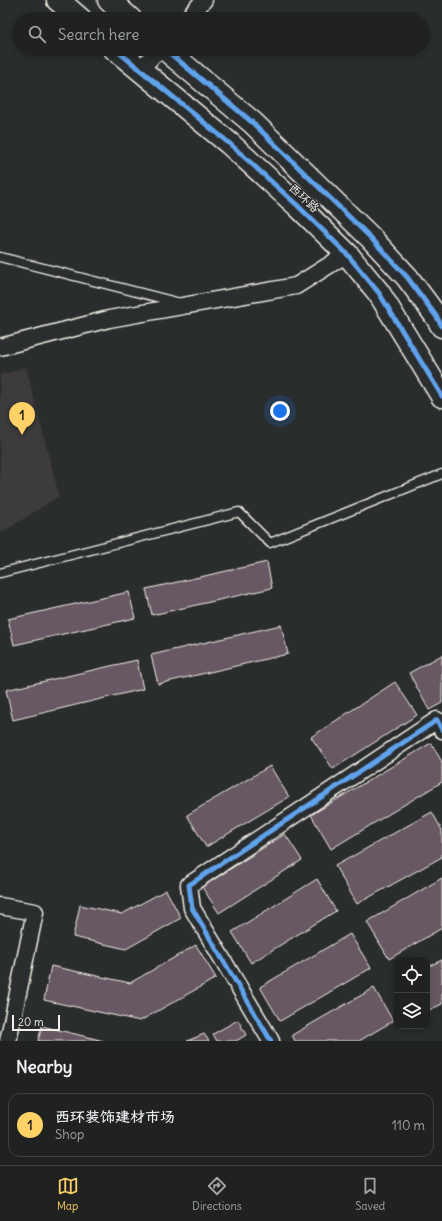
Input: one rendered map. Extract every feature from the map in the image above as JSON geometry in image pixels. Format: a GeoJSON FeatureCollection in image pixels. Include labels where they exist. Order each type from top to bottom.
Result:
{"type":"FeatureCollection","features":[{"type":"Feature","properties":{"kind":"main road"},"geometry":{"type":"LineString","coordinates":[[58,0],[72,12]]}},
{"type":"Feature","properties":{"kind":"main road"},"geometry":{"type":"LineString","coordinates":[[109,0],[122,12]]}},
{"type":"Feature","properties":{"kind":"main road","name":"西环路"},"geometry":{"type":"LineString","coordinates":[[123,56],[230,144],[348,254],[379,293],[442,396]]}},
{"type":"Feature","properties":{"kind":"main road","name":"西环路"},"geometry":{"type":"LineString","coordinates":[[173,56],[253,123],[364,232],[407,277],[442,326]]}},
{"type":"Feature","properties":{"kind":"street"},"geometry":{"type":"LineString","coordinates":[[193,12],[204,0]]}},
{"type":"Feature","properties":{"kind":"street"},"geometry":{"type":"LineString","coordinates":[[140,70],[153,56]]}},
{"type":"Feature","properties":{"kind":"street"},"geometry":{"type":"LineString","coordinates":[[0,347],[109,319],[190,306],[296,286],[348,254]]}},
{"type":"Feature","properties":{"kind":"street"},"geometry":{"type":"LineString","coordinates":[[271,1041],[192,908],[189,885],[437,720],[442,730]]}},
{"type":"Feature","properties":{"kind":"street"},"geometry":{"type":"LineString","coordinates":[[0,906],[35,912],[8,1041]]}},
{"type":"Feature","properties":{"kind":"lane"},"geometry":{"type":"LineString","coordinates":[[0,257],[190,306]]}},
{"type":"Feature","properties":{"kind":"lane"},"geometry":{"type":"LineString","coordinates":[[0,574],[239,512],[270,543],[442,474]]}},
{"type":"Feature","properties":{"kind":"shaded area"},"geometry":{"type":"Polygon","coordinates":[[[26,367],[59,496],[0,534],[0,375],[26,367]]]}},
{"type":"Feature","properties":{"kind":"building"},"geometry":{"type":"Polygon","coordinates":[[[267,562],[272,588],[152,615],[146,589],[267,562]]]}},
{"type":"Feature","properties":{"kind":"building"},"geometry":{"type":"Polygon","coordinates":[[[129,592],[135,618],[14,645],[8,619],[129,592]]]}},
{"type":"Feature","properties":{"kind":"building"},"geometry":{"type":"Polygon","coordinates":[[[281,625],[288,654],[158,684],[151,655],[281,625]]]}},
{"type":"Feature","properties":{"kind":"building"},"geometry":{"type":"Polygon","coordinates":[[[442,655],[442,703],[429,710],[409,673],[442,655]]]}},
{"type":"Feature","properties":{"kind":"building"},"geometry":{"type":"Polygon","coordinates":[[[137,660],[143,689],[13,720],[6,690],[137,660]]]}},
{"type":"Feature","properties":{"kind":"building"},"geometry":{"type":"Polygon","coordinates":[[[395,682],[417,715],[333,769],[311,737],[395,682]]]}},
{"type":"Feature","properties":{"kind":"building"},"geometry":{"type":"Polygon","coordinates":[[[431,743],[442,762],[442,782],[331,849],[311,815],[431,743]]]}},
{"type":"Feature","properties":{"kind":"building"},"geometry":{"type":"Polygon","coordinates":[[[270,766],[289,797],[206,847],[187,815],[270,766]]]}},
{"type":"Feature","properties":{"kind":"building"},"geometry":{"type":"Polygon","coordinates":[[[432,812],[442,830],[442,857],[357,904],[335,866],[432,812]]]}},
{"type":"Feature","properties":{"kind":"building"},"geometry":{"type":"Polygon","coordinates":[[[285,834],[302,860],[219,913],[202,887],[285,834]]]}},
{"type":"Feature","properties":{"kind":"building"},"geometry":{"type":"Polygon","coordinates":[[[442,878],[442,928],[389,959],[367,922],[442,878]]]}},
{"type":"Feature","properties":{"kind":"building"},"geometry":{"type":"Polygon","coordinates":[[[317,879],[336,911],[251,963],[232,932],[317,879]]]}},
{"type":"Feature","properties":{"kind":"building"},"geometry":{"type":"Polygon","coordinates":[[[166,890],[181,918],[126,949],[73,937],[80,905],[122,914],[166,890]]]}},
{"type":"Feature","properties":{"kind":"building"},"geometry":{"type":"Polygon","coordinates":[[[350,934],[371,968],[280,1021],[260,987],[350,934]]]}},
{"type":"Feature","properties":{"kind":"building"},"geometry":{"type":"Polygon","coordinates":[[[196,945],[216,978],[140,1021],[44,1000],[51,966],[130,983],[196,945]]]}},
{"type":"Feature","properties":{"kind":"building"},"geometry":{"type":"Polygon","coordinates":[[[442,960],[442,1004],[430,1010],[430,993],[430,966],[442,960]]]}},
{"type":"Feature","properties":{"kind":"building"},"geometry":{"type":"Polygon","coordinates":[[[374,988],[393,1021],[359,1041],[295,1041],[292,1035],[374,988]]]}},
{"type":"Feature","properties":{"kind":"building"},"geometry":{"type":"Polygon","coordinates":[[[238,1020],[246,1035],[236,1041],[217,1041],[213,1034],[238,1020]]]}},
{"type":"Feature","properties":{"kind":"building"},"geometry":{"type":"Polygon","coordinates":[[[42,1026],[104,1041],[38,1041],[42,1026]]]}},
{"type":"Feature","properties":{"kind":"building"},"geometry":{"type":"Polygon","coordinates":[[[204,1034],[209,1041],[187,1041],[204,1034]]]}},
{"type":"Feature","properties":{"kind":"cycle path"},"geometry":{"type":"LineString","coordinates":[[123,56],[230,144],[297,205],[347,254],[379,293],[442,396]]}},
{"type":"Feature","properties":{"kind":"cycle path"},"geometry":{"type":"LineString","coordinates":[[173,56],[253,123],[370,237],[407,277],[442,326]]}},
{"type":"Feature","properties":{"kind":"cycle path"},"geometry":{"type":"LineString","coordinates":[[271,1041],[192,908],[189,885],[437,720],[442,730]]}},
{"type":"Feature","properties":{"kind":"place","name":"西环装饰建材市场"},"geometry":{"type":"Point","coordinates":[22,435]}}]}
